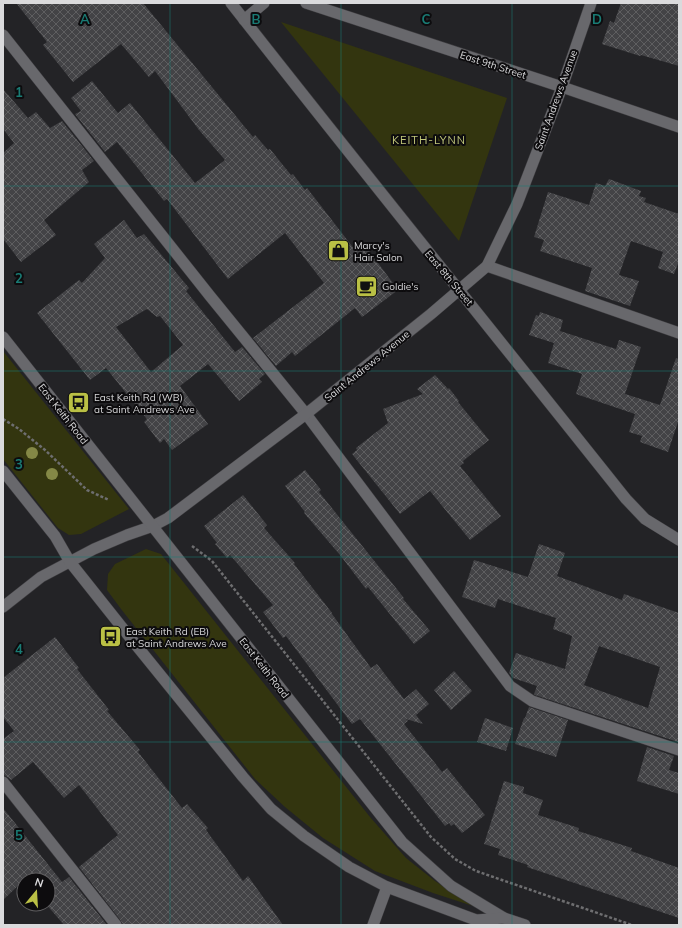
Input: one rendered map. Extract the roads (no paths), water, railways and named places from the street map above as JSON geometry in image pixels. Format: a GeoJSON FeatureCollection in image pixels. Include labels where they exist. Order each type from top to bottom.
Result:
{"type":"FeatureCollection","features":[{"type":"Feature","properties":{"kind":"street","name":"East 8th Street"},"geometry":{"type":"LineString","coordinates":[[231,3],[428,253],[626,499],[645,519],[679,540]]}},
{"type":"Feature","properties":{"kind":"street"},"geometry":{"type":"LineString","coordinates":[[244,20],[264,3]]}},
{"type":"Feature","properties":{"kind":"street","name":"East 9th Street"},"geometry":{"type":"LineString","coordinates":[[306,3],[679,127]]}},
{"type":"Feature","properties":{"kind":"street","name":"Saint Andrews Avenue"},"geometry":{"type":"LineString","coordinates":[[3,607],[41,577],[127,535],[152,526],[168,518],[306,414],[487,266],[517,204],[562,87],[591,3]]}},
{"type":"Feature","properties":{"kind":"street"},"geometry":{"type":"LineString","coordinates":[[3,35],[306,414],[510,686],[532,700],[679,750]]}},
{"type":"Feature","properties":{"kind":"street"},"geometry":{"type":"LineString","coordinates":[[487,266],[679,333]]}},
{"type":"Feature","properties":{"kind":"street","name":"East Keith Road"},"geometry":{"type":"LineString","coordinates":[[3,337],[402,842],[451,886],[504,918],[526,925]]}},
{"type":"Feature","properties":{"kind":"street","name":"East Keith Road"},"geometry":{"type":"LineString","coordinates":[[3,471],[56,536],[70,562],[233,765],[271,809],[304,836],[349,867],[387,887],[476,920],[504,918]]}},
{"type":"Feature","properties":{"kind":"street"},"geometry":{"type":"LineString","coordinates":[[3,782],[116,925]]}},
{"type":"Feature","properties":{"kind":"street"},"geometry":{"type":"LineString","coordinates":[[373,925],[387,887]]}},
{"type":"Feature","properties":{"kind":"place","name":"Marcy's Hair Salon"},"geometry":{"type":"Point","coordinates":[338,251]}},
{"type":"Feature","properties":{"kind":"place","name":"Goldie's"},"geometry":{"type":"Point","coordinates":[366,286]}},
{"type":"Feature","properties":{"kind":"place","name":"East Keith Rd (WB) at Saint Andrews Ave"},"geometry":{"type":"Point","coordinates":[79,403]}},
{"type":"Feature","properties":{"kind":"place","name":"East Keith Rd (EB) at Saint Andrews Ave"},"geometry":{"type":"Point","coordinates":[111,637]}},
{"type":"Feature","properties":{"kind":"district","name":"KEITH-LYNN"},"geometry":{"type":"Point","coordinates":[429,140]}}]}
